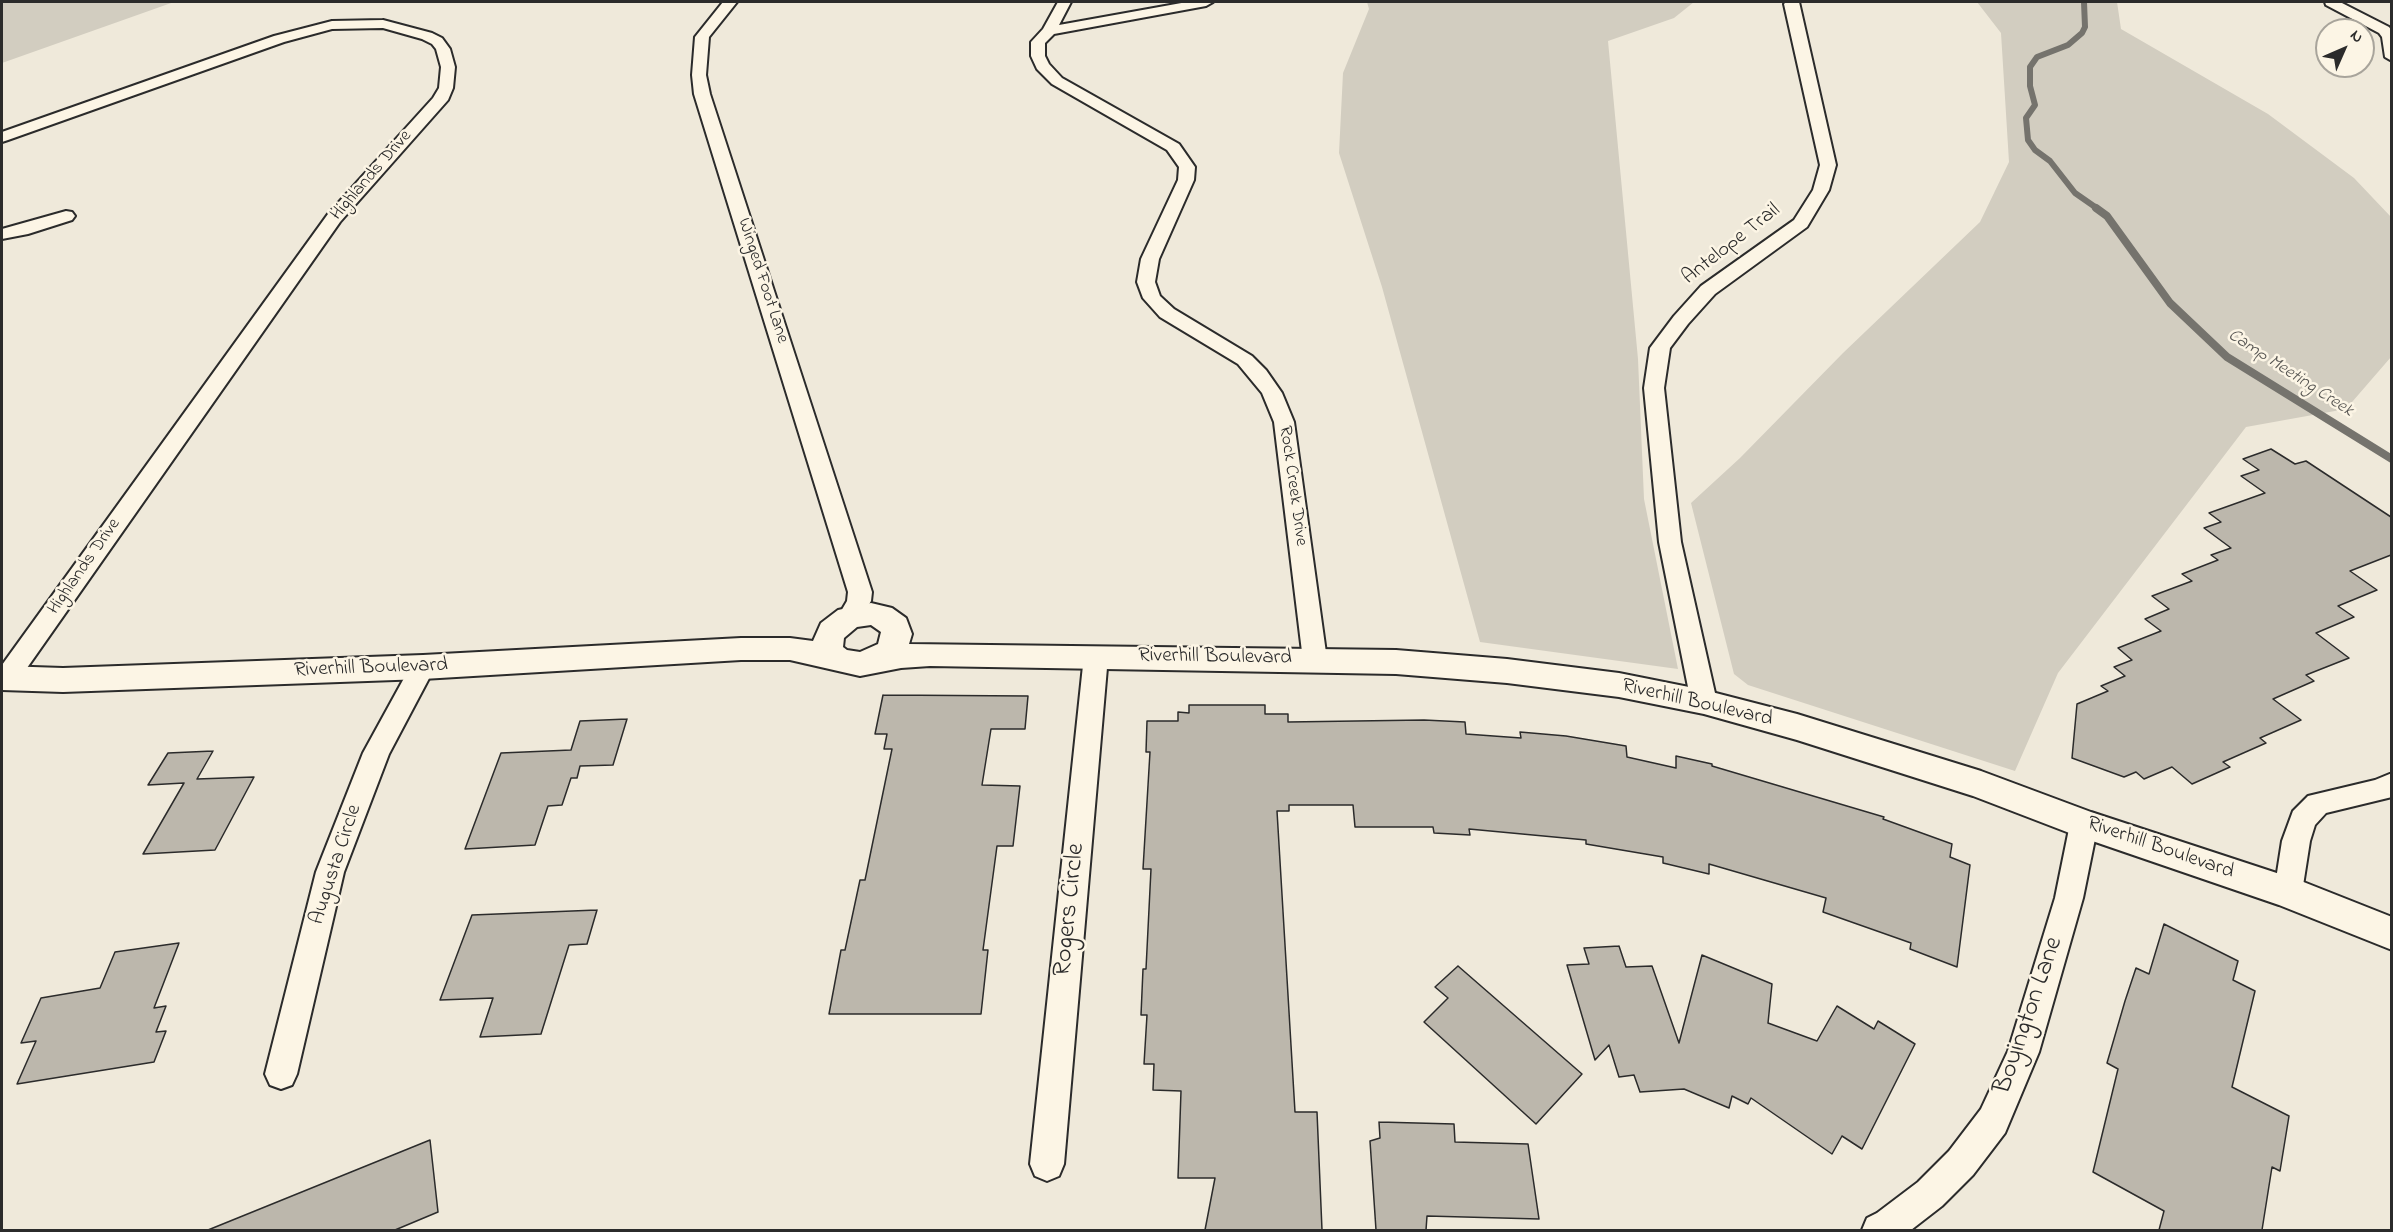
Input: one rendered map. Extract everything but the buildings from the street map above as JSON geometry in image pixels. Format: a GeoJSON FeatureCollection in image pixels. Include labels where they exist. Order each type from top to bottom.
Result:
{"type":"FeatureCollection","features":[{"type":"Feature","properties":{"kind":"street","name":"Winged Foot Lane"},"geometry":{"type":"LineString","coordinates":[[730,2],[702,37],[699,75],[702,94],[860,592],[859,602],[842,622]]}},
{"type":"Feature","properties":{"kind":"street","name":"Rock Creek Drive"},"geometry":{"type":"LineString","coordinates":[[1064,2],[1064,7],[1049,31],[1038,42],[1038,56],[1042,66],[1057,81],[1173,147],[1187,167],[1186,180],[1150,259],[1146,282],[1152,298],[1167,313],[1245,360],[1259,374],[1272,393],[1284,422],[1315,660]]}},
{"type":"Feature","properties":{"kind":"street"},"geometry":{"type":"LineString","coordinates":[[1049,31],[1206,2]]}},
{"type":"Feature","properties":{"kind":"street","name":"Antelope Trail"},"geometry":{"type":"LineString","coordinates":[[1704,702],[1670,542],[1653,388],[1660,348],[1681,320],[1708,290],[1801,223],[1821,190],[1828,165],[1792,2]]}},
{"type":"Feature","properties":{"kind":"street"},"geometry":{"type":"LineString","coordinates":[[2331,2],[2384,30],[2389,37],[2391,57]]}},
{"type":"Feature","properties":{"kind":"street","name":"Highlands Drive"},"geometry":{"type":"LineString","coordinates":[[2,137],[279,39],[332,25],[383,24],[427,36],[437,41],[443,49],[448,67],[446,88],[440,100],[334,218],[4,678]]}},
{"type":"Feature","properties":{"kind":"street"},"geometry":{"type":"LineString","coordinates":[[2,234],[66,216]]}},
{"type":"Feature","properties":{"kind":"street","name":"Winged Foot Lane"},"geometry":{"type":"LineString","coordinates":[[853,566],[892,625]]}},
{"type":"Feature","properties":{"kind":"street","name":"Riverhill Boulevard"},"geometry":{"type":"LineString","coordinates":[[741,649],[798,640],[842,622],[871,614],[938,647],[969,654]]}},
{"type":"Feature","properties":{"kind":"street"},"geometry":{"type":"LineString","coordinates":[[835,657],[828,647],[828,639],[842,622]]}},
{"type":"Feature","properties":{"kind":"street"},"geometry":{"type":"LineString","coordinates":[[872,662],[891,651],[896,643],[892,625]]}},
{"type":"Feature","properties":{"kind":"street","name":"Riverhill Boulevard"},"geometry":{"type":"LineString","coordinates":[[4,678],[63,680],[423,667],[741,649],[790,649],[835,657],[849,664],[901,656],[969,654],[1396,662],[1507,671],[1619,685],[1704,702],[1797,727],[1981,784],[2084,824],[2288,892],[2391,933]]}},
{"type":"Feature","properties":{"kind":"street","name":"Rogers Circle"},"geometry":{"type":"LineString","coordinates":[[1047,1164],[1096,656]]}},
{"type":"Feature","properties":{"kind":"street","name":"Augusta Circle"},"geometry":{"type":"LineString","coordinates":[[281,1074],[330,872],[376,753],[423,667]]}},
{"type":"Feature","properties":{"kind":"street"},"geometry":{"type":"LineString","coordinates":[[2288,892],[2296,841],[2303,819],[2318,804],[2380,790],[2391,784]]}},
{"type":"Feature","properties":{"kind":"street","name":"Boyington Lane"},"geometry":{"type":"LineString","coordinates":[[1879,1230],[1889,1226],[1930,1194],[1961,1163],[1993,1121],[2024,1052],[2069,898],[2084,824]]}},
{"type":"Feature","properties":{"kind":"shaded area"},"geometry":{"type":"Polygon","coordinates":[[[2,2],[174,2],[2,63],[2,2]]]}},
{"type":"Feature","properties":{"kind":"shaded area"},"geometry":{"type":"Polygon","coordinates":[[[1367,2],[1694,2],[1674,18],[1608,41],[1638,359],[1644,499],[1678,669],[1480,642],[1382,287],[1339,153],[1343,73],[1369,9],[1367,2]]]}},
{"type":"Feature","properties":{"kind":"shaded area"},"geometry":{"type":"Polygon","coordinates":[[[1977,2],[2117,2],[2121,29],[2268,114],[2354,178],[2391,217],[2391,357],[2346,409],[2246,427],[2058,673],[2015,771],[1748,685],[1734,674],[1691,503],[1740,458],[1843,353],[1980,222],[2009,162],[2001,33],[1977,2]]]}},
{"type":"Feature","properties":{"kind":"waterway","name":"Camp Meeting Creek"},"geometry":{"type":"LineString","coordinates":[[2084,2],[2085,27],[2082,33],[2068,45],[2037,57],[2030,67],[2030,86],[2035,105],[2026,118],[2028,140],[2035,150],[2050,161],[2075,193],[2098,209]]}},
{"type":"Feature","properties":{"kind":"waterway","name":"Camp Meeting Creek"},"geometry":{"type":"LineString","coordinates":[[2096,208],[2107,216],[2170,303],[2227,357],[2392,459]]}}]}
